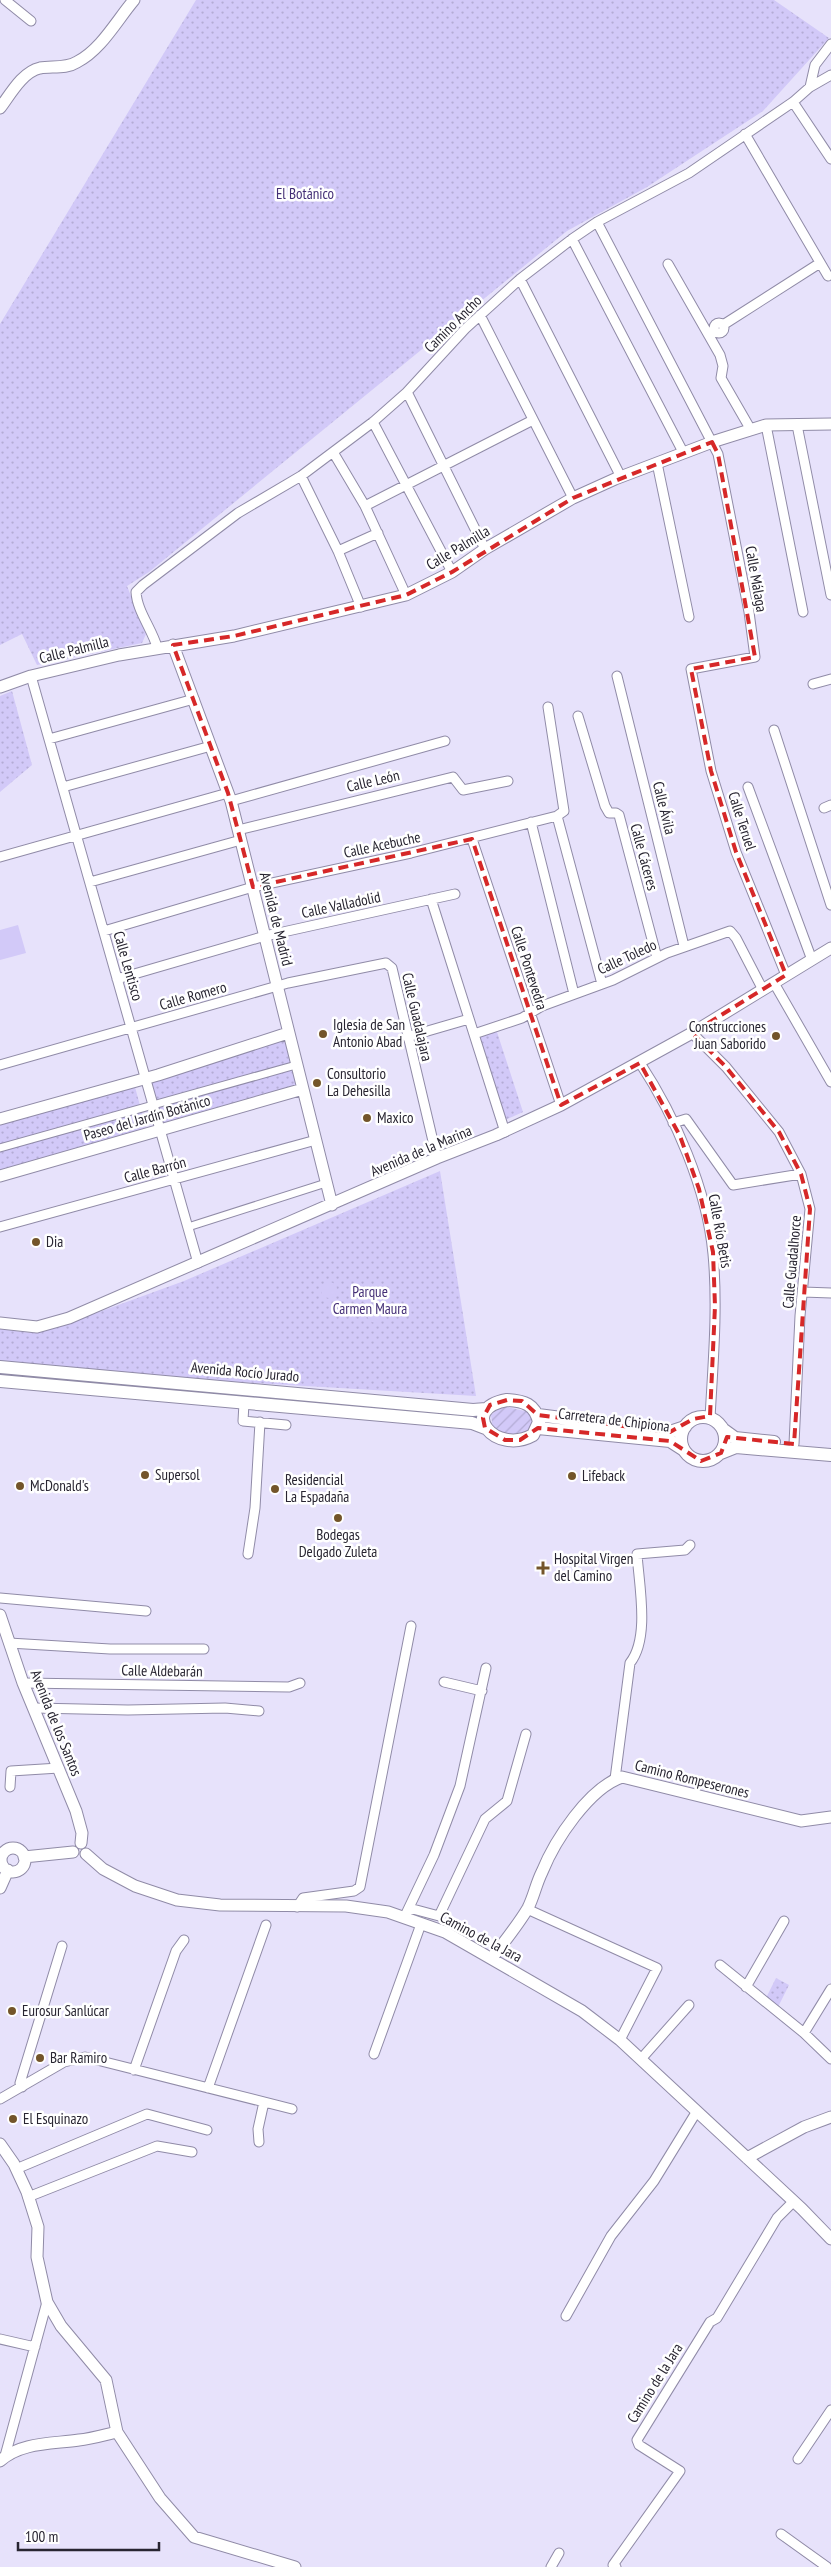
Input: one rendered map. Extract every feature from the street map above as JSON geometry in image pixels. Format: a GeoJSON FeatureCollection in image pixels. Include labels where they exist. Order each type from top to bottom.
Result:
{"type":"FeatureCollection","features":[{"type":"Feature","properties":{"kind":"main road","name":"Avenida Rocío Jurado"},"geometry":{"type":"LineString","coordinates":[[0,1367],[473,1410],[486,1409]]}},
{"type":"Feature","properties":{"kind":"main road","name":"Avenida Rocío Jurado"},"geometry":{"type":"LineString","coordinates":[[0,1381],[472,1423],[485,1428]]}},
{"type":"Feature","properties":{"kind":"main road"},"geometry":{"type":"LineString","coordinates":[[522,1400],[534,1408],[538,1422],[533,1435],[520,1440],[499,1438],[485,1428],[483,1418],[486,1409],[496,1402],[522,1400]]}},
{"type":"Feature","properties":{"kind":"main road"},"geometry":{"type":"LineString","coordinates":[[831,1447],[735,1438],[724,1430],[716,1420],[698,1417],[685,1427],[681,1439],[684,1450],[691,1458],[702,1461],[712,1460],[721,1453],[736,1447],[831,1455]]}},
{"type":"Feature","properties":{"kind":"main road","name":"Carretera de Chipiona"},"geometry":{"type":"LineString","coordinates":[[538,1422],[670,1432],[685,1427]]}},
{"type":"Feature","properties":{"kind":"main road","name":"Carretera de Chipiona"},"geometry":{"type":"LineString","coordinates":[[538,1422],[670,1441],[684,1450]]}},
{"type":"Feature","properties":{"kind":"main road"},"geometry":{"type":"LineString","coordinates":[[721,1453],[726,1442],[724,1430]]}},
{"type":"Feature","properties":{"kind":"street"},"geometry":{"type":"LineString","coordinates":[[5,0],[31,21]]}},
{"type":"Feature","properties":{"kind":"street"},"geometry":{"type":"LineString","coordinates":[[0,108],[23,79],[38,68],[77,63],[92,51],[134,0]]}},
{"type":"Feature","properties":{"kind":"street"},"geometry":{"type":"LineString","coordinates":[[810,87],[815,65],[831,44]]}},
{"type":"Feature","properties":{"kind":"street","name":"Camino Ancho"},"geometry":{"type":"LineString","coordinates":[[157,647],[152,630],[137,600],[136,592],[143,585],[238,513],[301,476],[373,422],[407,392],[480,315],[520,279],[572,239],[597,222],[689,173],[793,102],[810,87],[831,75]]}},
{"type":"Feature","properties":{"kind":"street"},"geometry":{"type":"LineString","coordinates":[[793,102],[831,159]]}},
{"type":"Feature","properties":{"kind":"street"},"geometry":{"type":"LineString","coordinates":[[745,134],[828,276]]}},
{"type":"Feature","properties":{"kind":"street"},"geometry":{"type":"LineString","coordinates":[[597,222],[712,442]]}},
{"type":"Feature","properties":{"kind":"street"},"geometry":{"type":"LineString","coordinates":[[572,239],[684,452]]}},
{"type":"Feature","properties":{"kind":"street"},"geometry":{"type":"LineString","coordinates":[[716,330],[820,263]]}},
{"type":"Feature","properties":{"kind":"street"},"geometry":{"type":"LineString","coordinates":[[668,264],[716,330],[723,366],[722,378],[751,430]]}},
{"type":"Feature","properties":{"kind":"street"},"geometry":{"type":"LineString","coordinates":[[520,279],[621,477]]}},
{"type":"Feature","properties":{"kind":"street"},"geometry":{"type":"LineString","coordinates":[[480,315],[573,498]]}},
{"type":"Feature","properties":{"kind":"street"},"geometry":{"type":"LineString","coordinates":[[407,392],[485,549]]}},
{"type":"Feature","properties":{"kind":"street"},"geometry":{"type":"LineString","coordinates":[[366,506],[533,420]]}},
{"type":"Feature","properties":{"kind":"street"},"geometry":{"type":"LineString","coordinates":[[373,422],[452,572]]}},
{"type":"Feature","properties":{"kind":"street"},"geometry":{"type":"LineString","coordinates":[[797,424],[831,595]]}},
{"type":"Feature","properties":{"kind":"street","name":"Calle Palmilla"},"geometry":{"type":"LineString","coordinates":[[0,686],[31,676],[157,647],[234,636],[406,595],[452,572],[485,549],[573,498],[621,477],[684,452],[766,425],[831,424]]}},
{"type":"Feature","properties":{"kind":"street"},"geometry":{"type":"LineString","coordinates":[[766,425],[802,612]]}},
{"type":"Feature","properties":{"kind":"street","name":"Calle Málaga"},"geometry":{"type":"LineString","coordinates":[[691,669],[755,658],[749,612],[718,454],[712,442]]}},
{"type":"Feature","properties":{"kind":"street"},"geometry":{"type":"LineString","coordinates":[[333,452],[366,506],[406,595]]}},
{"type":"Feature","properties":{"kind":"street"},"geometry":{"type":"LineString","coordinates":[[657,463],[689,617]]}},
{"type":"Feature","properties":{"kind":"street"},"geometry":{"type":"LineString","coordinates":[[301,476],[338,551],[361,607]]}},
{"type":"Feature","properties":{"kind":"street"},"geometry":{"type":"LineString","coordinates":[[338,551],[378,534]]}},
{"type":"Feature","properties":{"kind":"street","name":"Avenida de Madrid"},"geometry":{"type":"LineString","coordinates":[[173,645],[229,797],[240,835],[332,1205]]}},
{"type":"Feature","properties":{"kind":"street","name":"Calle Teruel"},"geometry":{"type":"LineString","coordinates":[[691,669],[711,771],[736,852],[786,975]]}},
{"type":"Feature","properties":{"kind":"street","name":"Calle Lentisco"},"geometry":{"type":"LineString","coordinates":[[31,676],[198,1263]]}},
{"type":"Feature","properties":{"kind":"street","name":"Calle Ávila"},"geometry":{"type":"LineString","coordinates":[[617,676],[684,946]]}},
{"type":"Feature","properties":{"kind":"street"},"geometry":{"type":"LineString","coordinates":[[813,684],[831,679]]}},
{"type":"Feature","properties":{"kind":"street"},"geometry":{"type":"LineString","coordinates":[[49,739],[194,699]]}},
{"type":"Feature","properties":{"kind":"street"},"geometry":{"type":"LineString","coordinates":[[548,707],[564,811],[557,816],[602,984]]}},
{"type":"Feature","properties":{"kind":"street","name":"Calle Cáceres"},"geometry":{"type":"LineString","coordinates":[[578,716],[604,806],[609,813],[619,815],[657,958]]}},
{"type":"Feature","properties":{"kind":"street"},"geometry":{"type":"LineString","coordinates":[[774,730],[831,905]]}},
{"type":"Feature","properties":{"kind":"street"},"geometry":{"type":"LineString","coordinates":[[0,857],[76,834],[229,797],[445,741]]}},
{"type":"Feature","properties":{"kind":"street"},"geometry":{"type":"LineString","coordinates":[[63,787],[211,746]]}},
{"type":"Feature","properties":{"kind":"street","name":"Calle León"},"geometry":{"type":"LineString","coordinates":[[240,835],[453,777],[463,790],[508,781]]}},
{"type":"Feature","properties":{"kind":"street"},"geometry":{"type":"LineString","coordinates":[[748,787],[812,960]]}},
{"type":"Feature","properties":{"kind":"street","name":"Calle Acebuche"},"geometry":{"type":"LineString","coordinates":[[104,931],[253,887],[472,839],[557,816]]}},
{"type":"Feature","properties":{"kind":"street"},"geometry":{"type":"LineString","coordinates":[[531,822],[574,994]]}},
{"type":"Feature","properties":{"kind":"street"},"geometry":{"type":"LineString","coordinates":[[90,882],[240,835]]}},
{"type":"Feature","properties":{"kind":"street","name":"Calle Pontevedra"},"geometry":{"type":"LineString","coordinates":[[472,839],[561,1105]]}},
{"type":"Feature","properties":{"kind":"street","name":"Calle Valladolid"},"geometry":{"type":"LineString","coordinates":[[117,979],[265,936],[455,894]]}},
{"type":"Feature","properties":{"kind":"street"},"geometry":{"type":"LineString","coordinates":[[431,899],[505,1132]]}},
{"type":"Feature","properties":{"kind":"street","name":"Calle Toledo"},"geometry":{"type":"LineString","coordinates":[[474,1034],[530,1014],[542,1006],[602,984],[684,946],[730,931],[736,938],[763,990]]}},
{"type":"Feature","properties":{"kind":"street","name":"Avenida de la Marina"},"geometry":{"type":"LineString","coordinates":[[0,1323],[37,1327],[69,1318],[437,1158],[505,1132],[640,1063],[831,948]]}},
{"type":"Feature","properties":{"kind":"street","name":"Calle Guadalajara"},"geometry":{"type":"LineString","coordinates":[[277,986],[386,963],[392,968],[437,1158]]}},
{"type":"Feature","properties":{"kind":"street"},"geometry":{"type":"LineString","coordinates":[[774,983],[831,1082]]}},
{"type":"Feature","properties":{"kind":"street","name":"Calle Romero"},"geometry":{"type":"LineString","coordinates":[[0,1065],[277,986]]}},
{"type":"Feature","properties":{"kind":"street"},"geometry":{"type":"LineString","coordinates":[[408,1037],[469,1019]]}},
{"type":"Feature","properties":{"kind":"street"},"geometry":{"type":"LineString","coordinates":[[0,1119],[288,1033]]}},
{"type":"Feature","properties":{"kind":"street","name":"Calle Guadalhorce"},"geometry":{"type":"LineString","coordinates":[[692,1033],[726,1067],[779,1132],[801,1174],[810,1209],[794,1444]]}},
{"type":"Feature","properties":{"kind":"street","name":"Calle Río Betis"},"geometry":{"type":"LineString","coordinates":[[640,1063],[655,1087],[673,1123],[699,1189],[713,1252],[715,1306],[710,1418]]}},
{"type":"Feature","properties":{"kind":"street"},"geometry":{"type":"LineString","coordinates":[[0,1148],[296,1065]]}},
{"type":"Feature","properties":{"kind":"street","name":"Paseo del Jardín Botánico"},"geometry":{"type":"LineString","coordinates":[[0,1176],[303,1089]]}},
{"type":"Feature","properties":{"kind":"street"},"geometry":{"type":"LineString","coordinates":[[673,1123],[686,1119],[733,1185],[801,1174]]}},
{"type":"Feature","properties":{"kind":"street","name":"Calle Barrón"},"geometry":{"type":"LineString","coordinates":[[0,1227],[316,1140]]}},
{"type":"Feature","properties":{"kind":"street"},"geometry":{"type":"LineString","coordinates":[[188,1227],[326,1183]]}},
{"type":"Feature","properties":{"kind":"street"},"geometry":{"type":"LineString","coordinates":[[803,1292],[831,1293]]}},
{"type":"Feature","properties":{"kind":"street","name":"Avenida Rocío Jurado"},"geometry":{"type":"LineString","coordinates":[[244,1403],[243,1420],[286,1425]]}},
{"type":"Feature","properties":{"kind":"street"},"geometry":{"type":"LineString","coordinates":[[248,1554],[255,1508],[260,1422]]}},
{"type":"Feature","properties":{"kind":"street"},"geometry":{"type":"LineString","coordinates":[[615,1779],[630,1663],[638,1653],[641,1633],[637,1554],[685,1550],[690,1545]]}},
{"type":"Feature","properties":{"kind":"street"},"geometry":{"type":"LineString","coordinates":[[0,1598],[146,1611]]}},
{"type":"Feature","properties":{"kind":"street","name":"Avenida de los Santos"},"geometry":{"type":"LineString","coordinates":[[0,1615],[23,1683],[76,1811],[82,1833],[80,1849]]}},
{"type":"Feature","properties":{"kind":"street"},"geometry":{"type":"LineString","coordinates":[[297,1907],[303,1898],[354,1891],[360,1887],[411,1626]]}},
{"type":"Feature","properties":{"kind":"street"},"geometry":{"type":"LineString","coordinates":[[9,1642],[110,1649],[204,1649]]}},
{"type":"Feature","properties":{"kind":"street"},"geometry":{"type":"LineString","coordinates":[[486,1668],[460,1786],[434,1855],[406,1913],[439,1916],[484,1819],[507,1801],[526,1734]]}},
{"type":"Feature","properties":{"kind":"street"},"geometry":{"type":"LineString","coordinates":[[444,1682],[482,1691]]}},
{"type":"Feature","properties":{"kind":"street","name":"Calle Aldebarán"},"geometry":{"type":"LineString","coordinates":[[23,1683],[289,1687],[300,1683]]}},
{"type":"Feature","properties":{"kind":"street"},"geometry":{"type":"LineString","coordinates":[[34,1708],[128,1710],[225,1708],[259,1711]]}},
{"type":"Feature","properties":{"kind":"street"},"geometry":{"type":"LineString","coordinates":[[10,1787],[11,1771],[59,1768]]}},
{"type":"Feature","properties":{"kind":"street","name":"Camino Rompeserones"},"geometry":{"type":"LineString","coordinates":[[492,1958],[527,1909],[541,1872],[566,1830],[593,1795],[609,1781],[622,1777],[801,1821],[831,1817]]}},
{"type":"Feature","properties":{"kind":"street"},"geometry":{"type":"LineString","coordinates":[[10,1848],[16,1848],[24,1857],[23,1865],[18,1870],[8,1870],[1,1862],[2,1850],[10,1848]]}},
{"type":"Feature","properties":{"kind":"street"},"geometry":{"type":"LineString","coordinates":[[24,1857],[80,1849]]}},
{"type":"Feature","properties":{"kind":"street","name":"Camino de la Jara"},"geometry":{"type":"LineString","coordinates":[[80,1849],[103,1868],[135,1886],[177,1900],[220,1905],[346,1906],[406,1913],[421,1924],[445,1932],[582,2011],[620,2040],[794,2201],[831,2239]]}},
{"type":"Feature","properties":{"kind":"street"},"geometry":{"type":"LineString","coordinates":[[0,1888],[8,1870]]}},
{"type":"Feature","properties":{"kind":"street"},"geometry":{"type":"LineString","coordinates":[[527,1909],[656,1968],[620,2040]]}},
{"type":"Feature","properties":{"kind":"street"},"geometry":{"type":"LineString","coordinates":[[746,1987],[784,1921]]}},
{"type":"Feature","properties":{"kind":"street"},"geometry":{"type":"LineString","coordinates":[[374,2054],[421,1924]]}},
{"type":"Feature","properties":{"kind":"street"},"geometry":{"type":"LineString","coordinates":[[208,2088],[266,1925]]}},
{"type":"Feature","properties":{"kind":"street"},"geometry":{"type":"LineString","coordinates":[[134,2070],[176,1950],[184,1940]]}},
{"type":"Feature","properties":{"kind":"street"},"geometry":{"type":"LineString","coordinates":[[22,2087],[20,2083],[62,1946]]}},
{"type":"Feature","properties":{"kind":"street"},"geometry":{"type":"LineString","coordinates":[[720,1965],[804,2033],[831,2059]]}},
{"type":"Feature","properties":{"kind":"street"},"geometry":{"type":"LineString","coordinates":[[804,2033],[831,1989]]}},
{"type":"Feature","properties":{"kind":"street"},"geometry":{"type":"LineString","coordinates":[[641,2059],[689,2005]]}},
{"type":"Feature","properties":{"kind":"street"},"geometry":{"type":"LineString","coordinates":[[0,2098],[64,2062],[85,2057],[292,2109]]}},
{"type":"Feature","properties":{"kind":"street"},"geometry":{"type":"LineString","coordinates":[[259,2142],[258,2129],[264,2102]]}},
{"type":"Feature","properties":{"kind":"street"},"geometry":{"type":"LineString","coordinates":[[566,2316],[611,2236],[654,2181],[697,2111]]}},
{"type":"Feature","properties":{"kind":"street"},"geometry":{"type":"LineString","coordinates":[[16,2169],[147,2114],[207,2130]]}},
{"type":"Feature","properties":{"kind":"street"},"geometry":{"type":"LineString","coordinates":[[747,2158],[804,2127],[831,2117]]}},
{"type":"Feature","properties":{"kind":"street"},"geometry":{"type":"LineString","coordinates":[[0,2144],[16,2169],[38,2227],[37,2257],[47,2302],[62,2326],[106,2380],[117,2432],[160,2498],[194,2537],[295,2567]]}},
{"type":"Feature","properties":{"kind":"street"},"geometry":{"type":"LineString","coordinates":[[28,2197],[157,2146],[192,2152]]}},
{"type":"Feature","properties":{"kind":"street","name":"Camino de la Jara"},"geometry":{"type":"LineString","coordinates":[[616,2567],[613,2565],[680,2471],[639,2445],[637,2440],[710,2322],[717,2318],[777,2218],[794,2201]]}},
{"type":"Feature","properties":{"kind":"street"},"geometry":{"type":"LineString","coordinates":[[3,2459],[47,2302]]}},
{"type":"Feature","properties":{"kind":"street"},"geometry":{"type":"LineString","coordinates":[[0,2350],[2,2339],[35,2346]]}},
{"type":"Feature","properties":{"kind":"street"},"geometry":{"type":"LineString","coordinates":[[798,2459],[831,2410]]}},
{"type":"Feature","properties":{"kind":"street"},"geometry":{"type":"LineString","coordinates":[[3,2459],[44,2442],[78,2440],[117,2432]]}},
{"type":"Feature","properties":{"kind":"street"},"geometry":{"type":"LineString","coordinates":[[782,2534],[827,2567]]}},
{"type":"Feature","properties":{"kind":"street"},"geometry":{"type":"LineString","coordinates":[[551,2567],[560,2553]]}},
{"type":"Feature","properties":{"kind":"highlighted area"},"geometry":{"type":"Polygon","coordinates":[[[712,442],[718,454],[755,657],[691,669],[711,771],[736,852],[786,975],[692,1033],[726,1067],[779,1132],[801,1174],[810,1209],[794,1444],[727,1437],[721,1453],[701,1461],[670,1441],[538,1428],[520,1440],[505,1440],[485,1428],[483,1418],[490,1405],[507,1400],[522,1401],[538,1415],[670,1432],[693,1419],[710,1416],[715,1306],[713,1252],[699,1189],[680,1136],[640,1063],[561,1105],[472,839],[253,887],[228,793],[173,645],[234,636],[406,595],[452,572],[573,498],[712,442]]]}},
{"type":"Feature","properties":{"kind":"green space","name":"El Botánico"},"geometry":{"type":"Polygon","coordinates":[[[196,0],[774,0],[829,38],[763,111],[647,187],[567,231],[149,572],[127,586],[146,634],[142,643],[37,665],[22,634],[0,645],[0,324],[196,0]]]}},
{"type":"Feature","properties":{"kind":"green space"},"geometry":{"type":"Polygon","coordinates":[[[12,691],[32,765],[0,792],[0,696],[12,691]]]}},
{"type":"Feature","properties":{"kind":"green space"},"geometry":{"type":"Polygon","coordinates":[[[18,925],[26,953],[0,960],[0,930],[18,925]]]}},
{"type":"Feature","properties":{"kind":"green space"},"geometry":{"type":"Polygon","coordinates":[[[497,1032],[523,1112],[505,1120],[478,1037],[497,1032]]]}},
{"type":"Feature","properties":{"kind":"green space"},"geometry":{"type":"Polygon","coordinates":[[[288,1033],[303,1089],[160,1129],[145,1077],[288,1033]]]}},
{"type":"Feature","properties":{"kind":"green space"},"geometry":{"type":"Polygon","coordinates":[[[135,1087],[146,1128],[0,1172],[0,1125],[135,1087]]]}},
{"type":"Feature","properties":{"kind":"green space","name":"Parque Carmen Maura"},"geometry":{"type":"Polygon","coordinates":[[[440,1171],[476,1396],[188,1379],[0,1361],[0,1329],[30,1333],[69,1323],[184,1281],[440,1171]]]}},
{"type":"Feature","properties":{"kind":"green space"},"geometry":{"type":"Polygon","coordinates":[[[326,1282],[332,1282],[337,1287],[335,1296],[326,1298],[321,1293],[321,1287],[326,1282]]]}},
{"type":"Feature","properties":{"kind":"green space"},"geometry":{"type":"Polygon","coordinates":[[[376,1305],[382,1308],[385,1314],[382,1320],[376,1323],[370,1320],[367,1314],[370,1308],[376,1305]]]}},
{"type":"Feature","properties":{"kind":"green space"},"geometry":{"type":"Polygon","coordinates":[[[502,1406],[529,1412],[532,1417],[531,1429],[522,1433],[512,1434],[493,1430],[491,1415],[502,1406]]]}},
{"type":"Feature","properties":{"kind":"green space"},"geometry":{"type":"Polygon","coordinates":[[[776,1978],[789,1985],[777,2009],[765,2000],[776,1978]]]}},
{"type":"Feature","properties":{"kind":"place","name":"Iglesia de San Antonio Abad"},"geometry":{"type":"Point","coordinates":[323,1034]}},
{"type":"Feature","properties":{"kind":"place","name":"Construcciones Juan Saborido"},"geometry":{"type":"Point","coordinates":[776,1036]}},
{"type":"Feature","properties":{"kind":"place","name":"Consultorio La Dehesilla"},"geometry":{"type":"Point","coordinates":[317,1083]}},
{"type":"Feature","properties":{"kind":"place","name":"Maxico"},"geometry":{"type":"Point","coordinates":[367,1118]}},
{"type":"Feature","properties":{"kind":"place","name":"Dia"},"geometry":{"type":"Point","coordinates":[36,1242]}},
{"type":"Feature","properties":{"kind":"place","name":"Supersol"},"geometry":{"type":"Point","coordinates":[145,1475]}},
{"type":"Feature","properties":{"kind":"place","name":"Lifeback"},"geometry":{"type":"Point","coordinates":[572,1476]}},
{"type":"Feature","properties":{"kind":"place","name":"McDonald's"},"geometry":{"type":"Point","coordinates":[20,1486]}},
{"type":"Feature","properties":{"kind":"place","name":"Residencial La Espadaña"},"geometry":{"type":"Point","coordinates":[275,1489]}},
{"type":"Feature","properties":{"kind":"place","name":"Bodegas Delgado Zuleta"},"geometry":{"type":"Point","coordinates":[338,1518]}},
{"type":"Feature","properties":{"kind":"place","name":"Hospital Virgen del Camino"},"geometry":{"type":"Point","coordinates":[543,1568]}},
{"type":"Feature","properties":{"kind":"place","name":"Eurosur Sanlúcar"},"geometry":{"type":"Point","coordinates":[12,2011]}},
{"type":"Feature","properties":{"kind":"place","name":"Bar Ramiro"},"geometry":{"type":"Point","coordinates":[40,2058]}},
{"type":"Feature","properties":{"kind":"place","name":"El Esquinazo"},"geometry":{"type":"Point","coordinates":[13,2119]}}]}
